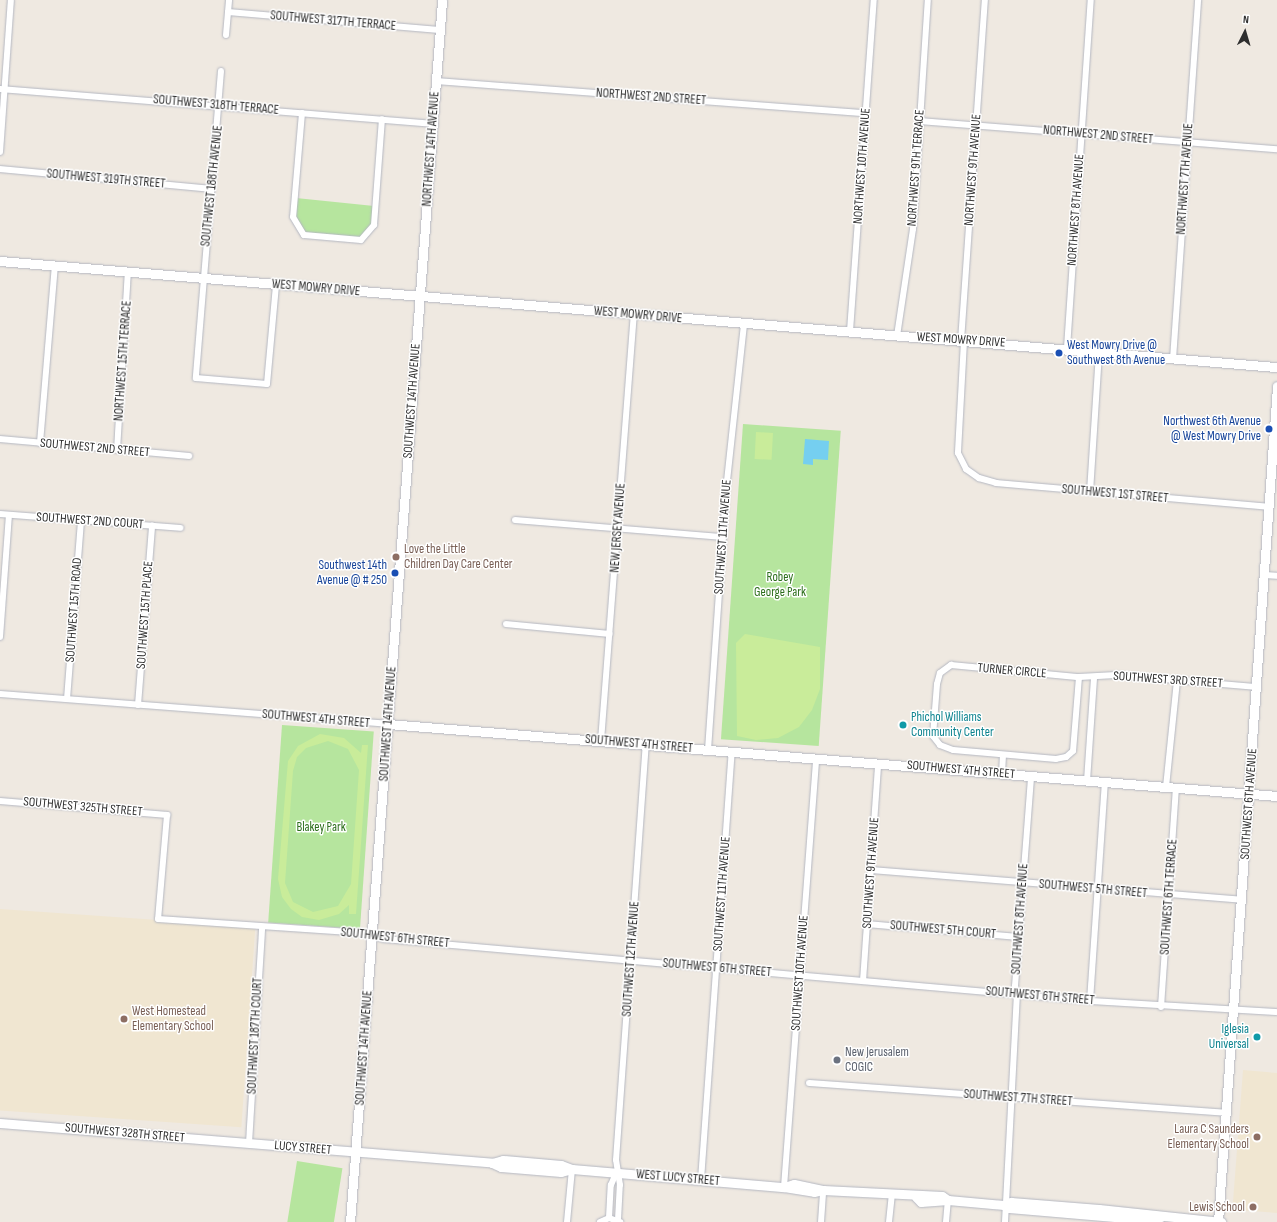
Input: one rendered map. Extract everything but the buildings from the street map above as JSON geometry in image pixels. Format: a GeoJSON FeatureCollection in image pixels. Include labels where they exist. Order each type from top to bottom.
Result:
{"type":"FeatureCollection","features":[{"type":"Feature","properties":{"kind":"street"},"geometry":{"type":"LineString","coordinates":[[0,152],[2,89],[11,0]]}},
{"type":"Feature","properties":{"kind":"street"},"geometry":{"type":"LineString","coordinates":[[226,35],[229,0]]}},
{"type":"Feature","properties":{"kind":"street","name":"NORTHWEST 14TH AVENUE"},"geometry":{"type":"LineString","coordinates":[[420,297],[442,0]]}},
{"type":"Feature","properties":{"kind":"street","name":"NORTHWEST 10TH AVENUE"},"geometry":{"type":"LineString","coordinates":[[850,331],[874,0]]}},
{"type":"Feature","properties":{"kind":"street","name":"NORTHWEST 9TH TERRACE"},"geometry":{"type":"LineString","coordinates":[[897,336],[913,229],[928,0]]}},
{"type":"Feature","properties":{"kind":"street","name":"NORTHWEST 9TH AVENUE"},"geometry":{"type":"LineString","coordinates":[[963,341],[985,0]]}},
{"type":"Feature","properties":{"kind":"street","name":"NORTHWEST 8TH AVENUE"},"geometry":{"type":"LineString","coordinates":[[1067,348],[1091,0]]}},
{"type":"Feature","properties":{"kind":"street","name":"NORTHWEST 7TH AVENUE"},"geometry":{"type":"LineString","coordinates":[[1173,359],[1198,0]]}},
{"type":"Feature","properties":{"kind":"street","name":"SOUTHWEST 317TH TERRACE"},"geometry":{"type":"LineString","coordinates":[[228,12],[439,30]]}},
{"type":"Feature","properties":{"kind":"street","name":"SOUTHWEST 188TH AVENUE"},"geometry":{"type":"LineString","coordinates":[[221,70],[220,105],[202,277],[196,378],[267,384],[276,285]]}},
{"type":"Feature","properties":{"kind":"street","name":"NORTHWEST 2ND STREET"},"geometry":{"type":"LineString","coordinates":[[436,81],[866,113]]}},
{"type":"Feature","properties":{"kind":"street","name":"SOUTHWEST 318TH TERRACE"},"geometry":{"type":"LineString","coordinates":[[2,89],[220,105],[432,124]]}},
{"type":"Feature","properties":{"kind":"street"},"geometry":{"type":"LineString","coordinates":[[302,113],[293,217],[304,235],[361,240],[374,225],[382,119]]}},
{"type":"Feature","properties":{"kind":"street","name":"NORTHWEST 2ND STREET"},"geometry":{"type":"LineString","coordinates":[[919,122],[977,125],[1277,149]]}},
{"type":"Feature","properties":{"kind":"street","name":"SOUTHWEST 319TH STREET"},"geometry":{"type":"LineString","coordinates":[[0,169],[212,189]]}},
{"type":"Feature","properties":{"kind":"street","name":"WEST MOWRY DRIVE"},"geometry":{"type":"LineString","coordinates":[[0,261],[744,324],[1067,348],[1173,359],[1277,366]]}},
{"type":"Feature","properties":{"kind":"street"},"geometry":{"type":"LineString","coordinates":[[40,443],[55,266]]}},
{"type":"Feature","properties":{"kind":"street","name":"NORTHWEST 15TH TERRACE"},"geometry":{"type":"LineString","coordinates":[[117,450],[128,272]]}},
{"type":"Feature","properties":{"kind":"street","name":"SOUTHWEST 14TH AVENUE"},"geometry":{"type":"LineString","coordinates":[[350,1222],[420,297]]}},
{"type":"Feature","properties":{"kind":"street","name":"NEW JERSEY AVENUE"},"geometry":{"type":"LineString","coordinates":[[601,741],[634,314]]}},
{"type":"Feature","properties":{"kind":"street","name":"SOUTHWEST 11TH AVENUE"},"geometry":{"type":"LineString","coordinates":[[708,750],[723,537],[744,324]]}},
{"type":"Feature","properties":{"kind":"street","name":"SOUTHWEST 1ST STREET"},"geometry":{"type":"LineString","coordinates":[[963,341],[958,453],[966,469],[996,483],[1268,507]]}},
{"type":"Feature","properties":{"kind":"street"},"geometry":{"type":"LineString","coordinates":[[1090,492],[1099,352]]}},
{"type":"Feature","properties":{"kind":"street","name":"SOUTHWEST 6TH AVENUE"},"geometry":{"type":"LineString","coordinates":[[1219,1222],[1277,386]]}},
{"type":"Feature","properties":{"kind":"street","name":"SOUTHWEST 2ND STREET"},"geometry":{"type":"LineString","coordinates":[[0,439],[189,456]]}},
{"type":"Feature","properties":{"kind":"street","name":"SOUTHWEST 2ND COURT"},"geometry":{"type":"LineString","coordinates":[[0,514],[180,528]]}},
{"type":"Feature","properties":{"kind":"street"},"geometry":{"type":"LineString","coordinates":[[0,637],[9,514]]}},
{"type":"Feature","properties":{"kind":"street","name":"SOUTHWEST 15TH ROAD"},"geometry":{"type":"LineString","coordinates":[[67,699],[81,520]]}},
{"type":"Feature","properties":{"kind":"street"},"geometry":{"type":"LineString","coordinates":[[515,520],[723,537]]}},
{"type":"Feature","properties":{"kind":"street","name":"SOUTHWEST 15TH PLACE"},"geometry":{"type":"LineString","coordinates":[[138,705],[152,526]]}},
{"type":"Feature","properties":{"kind":"street"},"geometry":{"type":"LineString","coordinates":[[1264,575],[1277,576]]}},
{"type":"Feature","properties":{"kind":"street"},"geometry":{"type":"LineString","coordinates":[[506,624],[610,634]]}},
{"type":"Feature","properties":{"kind":"street","name":"TURNER CIRCLE"},"geometry":{"type":"LineString","coordinates":[[951,665],[1079,677],[1075,743],[1066,757],[1003,755],[953,750],[940,745],[933,736],[940,672],[951,665]]}},
{"type":"Feature","properties":{"kind":"street","name":"SOUTHWEST 3RD STREET"},"geometry":{"type":"LineString","coordinates":[[1079,677],[1094,678],[1116,675],[1257,687]]}},
{"type":"Feature","properties":{"kind":"street"},"geometry":{"type":"LineString","coordinates":[[1087,781],[1094,678]]}},
{"type":"Feature","properties":{"kind":"street"},"geometry":{"type":"LineString","coordinates":[[1166,787],[1177,680]]}},
{"type":"Feature","properties":{"kind":"street","name":"SOUTHWEST 4TH STREET"},"geometry":{"type":"LineString","coordinates":[[0,694],[1277,796]]}},
{"type":"Feature","properties":{"kind":"street","name":"SOUTHWEST 12TH AVENUE"},"geometry":{"type":"LineString","coordinates":[[616,1172],[646,745]]}},
{"type":"Feature","properties":{"kind":"street","name":"SOUTHWEST 11TH AVENUE"},"geometry":{"type":"LineString","coordinates":[[701,1180],[732,752]]}},
{"type":"Feature","properties":{"kind":"street"},"geometry":{"type":"LineString","coordinates":[[1002,774],[1003,755]]}},
{"type":"Feature","properties":{"kind":"street","name":"SOUTHWEST 10TH AVENUE"},"geometry":{"type":"LineString","coordinates":[[784,1187],[816,759]]}},
{"type":"Feature","properties":{"kind":"street","name":"SOUTHWEST 9TH AVENUE"},"geometry":{"type":"LineString","coordinates":[[863,981],[878,764]]}},
{"type":"Feature","properties":{"kind":"street","name":"SOUTHWEST 8TH AVENUE"},"geometry":{"type":"LineString","coordinates":[[1004,1204],[1017,994],[1014,986],[1031,776]]}},
{"type":"Feature","properties":{"kind":"street"},"geometry":{"type":"LineString","coordinates":[[1090,1001],[1104,782]]}},
{"type":"Feature","properties":{"kind":"street","name":"SOUTHWEST 6TH TERRACE"},"geometry":{"type":"LineString","coordinates":[[1161,1007],[1176,788]]}},
{"type":"Feature","properties":{"kind":"street","name":"SOUTHWEST 325TH STREET"},"geometry":{"type":"LineString","coordinates":[[0,800],[167,815],[158,919]]}},
{"type":"Feature","properties":{"kind":"street","name":"SOUTHWEST 5TH STREET"},"geometry":{"type":"LineString","coordinates":[[871,870],[1022,882],[1098,890],[1242,900]]}},
{"type":"Feature","properties":{"kind":"street","name":"SOUTHWEST 6TH STREET"},"geometry":{"type":"LineString","coordinates":[[158,919],[372,936],[800,976],[1161,1007],[1277,1012]]}},
{"type":"Feature","properties":{"kind":"street","name":"SOUTHWEST 5TH COURT"},"geometry":{"type":"LineString","coordinates":[[867,924],[1018,938]]}},
{"type":"Feature","properties":{"kind":"street","name":"SOUTHWEST 187TH COURT"},"geometry":{"type":"LineString","coordinates":[[250,1143],[262,928]]}},
{"type":"Feature","properties":{"kind":"street","name":"SOUTHWEST 7TH STREET"},"geometry":{"type":"LineString","coordinates":[[809,1083],[1226,1113]]}},
{"type":"Feature","properties":{"kind":"street","name":"SOUTHWEST 328TH STREET"},"geometry":{"type":"LineString","coordinates":[[0,1123],[250,1143]]}},
{"type":"Feature","properties":{"kind":"street","name":"LUCY STREET"},"geometry":{"type":"LineString","coordinates":[[250,1143],[356,1152]]}},
{"type":"Feature","properties":{"kind":"street","name":"WEST LUCY STREET"},"geometry":{"type":"LineString","coordinates":[[356,1152],[492,1163],[554,1164],[572,1169],[784,1187],[794,1184],[823,1190],[892,1196],[942,1196],[948,1200],[1004,1204],[1011,1202],[1099,1209],[1160,1219],[1219,1222]]}},
{"type":"Feature","properties":{"kind":"street"},"geometry":{"type":"LineString","coordinates":[[568,1222],[572,1169]]}},
{"type":"Feature","properties":{"kind":"street"},"geometry":{"type":"LineString","coordinates":[[609,1218],[611,1185],[616,1172]]}},
{"type":"Feature","properties":{"kind":"street"},"geometry":{"type":"LineString","coordinates":[[600,1222],[609,1218],[619,1221],[620,1185],[616,1172]]}},
{"type":"Feature","properties":{"kind":"street"},"geometry":{"type":"LineString","coordinates":[[821,1222],[823,1190]]}},
{"type":"Feature","properties":{"kind":"street"},"geometry":{"type":"LineString","coordinates":[[890,1222],[892,1196]]}},
{"type":"Feature","properties":{"kind":"street"},"geometry":{"type":"LineString","coordinates":[[946,1222],[948,1200]]}},
{"type":"Feature","properties":{"kind":"street"},"geometry":{"type":"LineString","coordinates":[[1004,1204],[1005,1222]]}},
{"type":"Feature","properties":{"kind":"shaded area","name":"West Homestead Elementary School"},"geometry":{"type":"Polygon","coordinates":[[[0,909],[255,927],[241,1127],[0,1110],[0,909]]]}},
{"type":"Feature","properties":{"kind":"shaded area","name":"Laura C Saunders Elementary School"},"geometry":{"type":"Polygon","coordinates":[[[1243,1070],[1277,1073],[1277,1213],[1239,1210],[1233,1202],[1243,1070]]]}},
{"type":"Feature","properties":{"kind":"green space"},"geometry":{"type":"Polygon","coordinates":[[[296,198],[374,206],[372,225],[361,239],[304,234],[294,217],[296,198]]]}},
{"type":"Feature","properties":{"kind":"green space","name":"Robey George Park"},"geometry":{"type":"Polygon","coordinates":[[[743,424],[841,431],[819,746],[721,739],[743,424]]]}},
{"type":"Feature","properties":{"kind":"green space"},"geometry":{"type":"Polygon","coordinates":[[[756,432],[773,433],[772,460],[755,459],[756,432]]]}},
{"type":"Feature","properties":{"kind":"green space"},"geometry":{"type":"Polygon","coordinates":[[[745,634],[820,647],[820,689],[812,710],[799,727],[778,738],[756,740],[737,736],[736,643],[745,634]]]}},
{"type":"Feature","properties":{"kind":"green space","name":"Blakey Park"},"geometry":{"type":"Polygon","coordinates":[[[282,725],[374,731],[360,929],[268,923],[282,725]]]}},
{"type":"Feature","properties":{"kind":"green space"},"geometry":{"type":"Polygon","coordinates":[[[320,734],[344,738],[361,753],[362,745],[368,745],[356,914],[349,914],[349,905],[339,914],[319,920],[302,917],[291,909],[282,897],[278,879],[288,761],[298,746],[320,734]],[[328,741],[306,748],[297,757],[293,771],[285,883],[293,902],[313,912],[338,906],[351,884],[359,770],[348,749],[328,741]]]}},
{"type":"Feature","properties":{"kind":"green space"},"geometry":{"type":"Polygon","coordinates":[[[297,1161],[342,1168],[334,1222],[287,1222],[297,1161]]]}},
{"type":"Feature","properties":{"kind":"water"},"geometry":{"type":"Polygon","coordinates":[[[805,439],[829,441],[828,460],[813,459],[813,465],[803,464],[805,439]]]}},
{"type":"Feature","properties":{"kind":"place","name":"West Mowry Drive @ Southwest 8th Avenue"},"geometry":{"type":"Point","coordinates":[1059,353]}},
{"type":"Feature","properties":{"kind":"place","name":"Northwest 6th Avenue @ West Mowry Drive"},"geometry":{"type":"Point","coordinates":[1269,429]}},
{"type":"Feature","properties":{"kind":"place","name":"Love the Little Children Day Care Center"},"geometry":{"type":"Point","coordinates":[396,557]}},
{"type":"Feature","properties":{"kind":"place","name":"Southwest 14th Avenue @ # 250"},"geometry":{"type":"Point","coordinates":[395,573]}},
{"type":"Feature","properties":{"kind":"place","name":"Phichol Williams Community Center"},"geometry":{"type":"Point","coordinates":[903,725]}},
{"type":"Feature","properties":{"kind":"place","name":"West Homestead Elementary School"},"geometry":{"type":"Point","coordinates":[124,1019]}},
{"type":"Feature","properties":{"kind":"place","name":"Iglesia Universal"},"geometry":{"type":"Point","coordinates":[1257,1037]}},
{"type":"Feature","properties":{"kind":"place","name":"New Jerusalem COGIC"},"geometry":{"type":"Point","coordinates":[837,1060]}},
{"type":"Feature","properties":{"kind":"place","name":"Laura C Saunders Elementary School"},"geometry":{"type":"Point","coordinates":[1257,1137]}},
{"type":"Feature","properties":{"kind":"place","name":"Lewis School"},"geometry":{"type":"Point","coordinates":[1253,1207]}}]}
